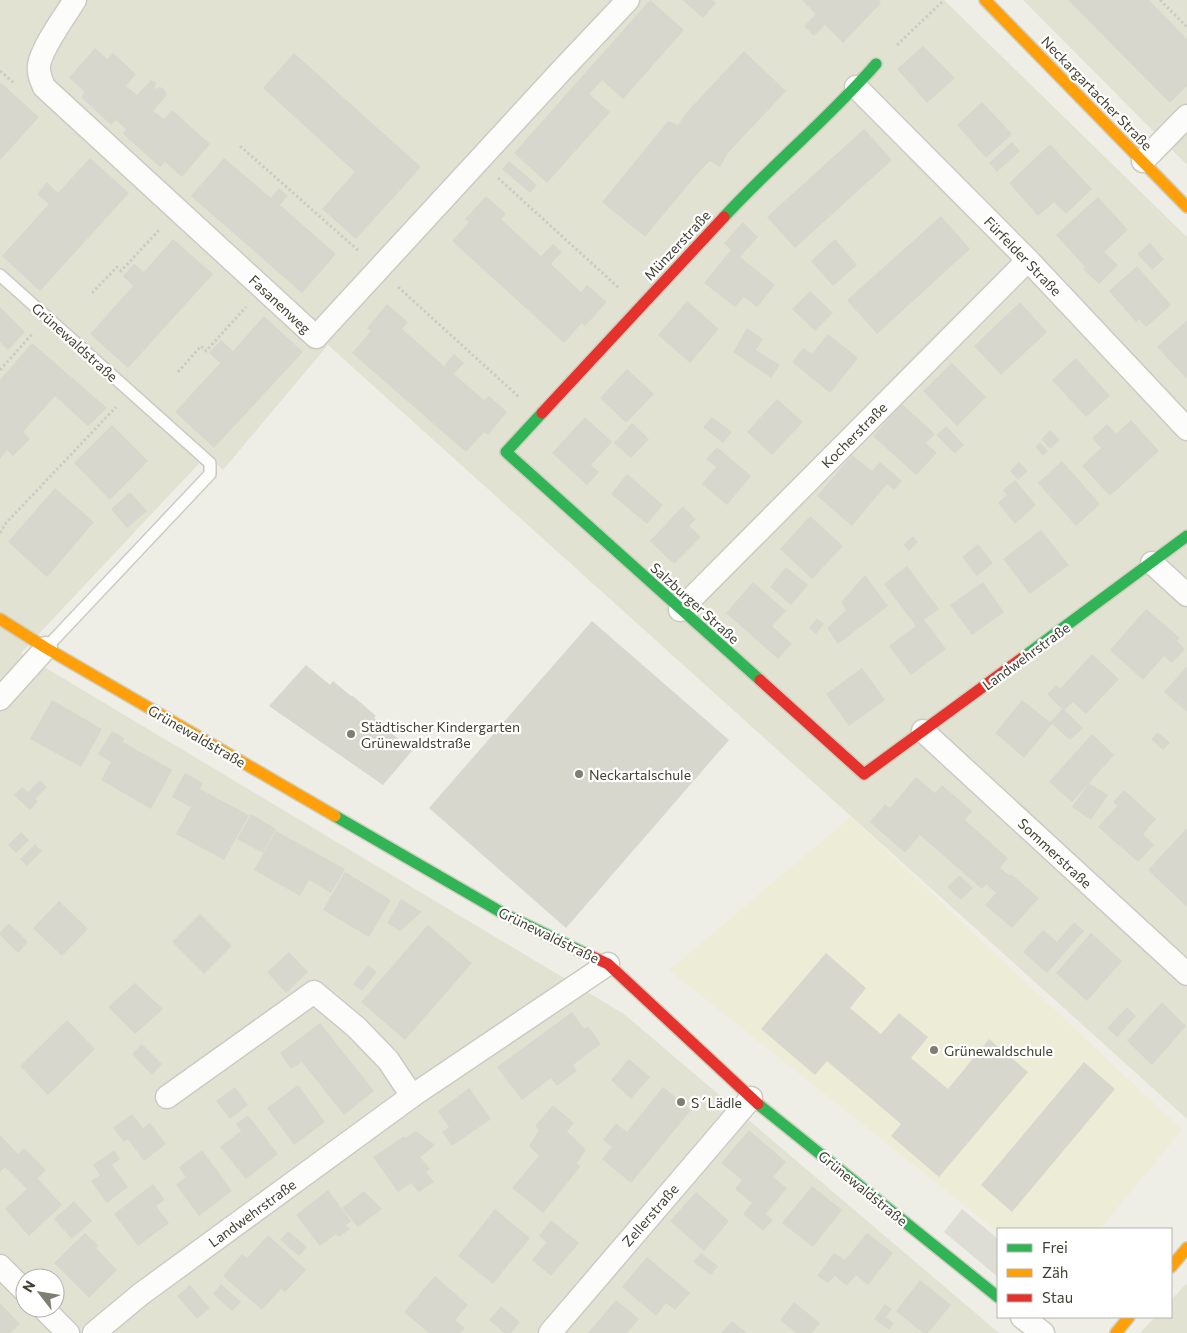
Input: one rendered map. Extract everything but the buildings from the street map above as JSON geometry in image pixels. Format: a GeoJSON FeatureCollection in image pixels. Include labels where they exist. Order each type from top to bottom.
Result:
{"type":"FeatureCollection","features":[{"type":"Feature","properties":{"kind":"street","name":"Fasanenweg"},"geometry":{"type":"LineString","coordinates":[[75,0],[43,54],[39,65],[40,77],[44,88],[316,337],[561,70],[628,0]]}},
{"type":"Feature","properties":{"kind":"street","name":"Neckargartacher Straße"},"geometry":{"type":"LineString","coordinates":[[985,0],[1187,207]]}},
{"type":"Feature","properties":{"kind":"street","name":"Münzerstraße"},"geometry":{"type":"LineString","coordinates":[[506,452],[742,197],[856,87],[876,64]]}},
{"type":"Feature","properties":{"kind":"street","name":"Fürfelder Straße"},"geometry":{"type":"LineString","coordinates":[[856,87],[1028,260],[1187,429]]}},
{"type":"Feature","properties":{"kind":"street"},"geometry":{"type":"LineString","coordinates":[[1143,161],[1187,116]]}},
{"type":"Feature","properties":{"kind":"street","name":"Kocherstraße"},"geometry":{"type":"LineString","coordinates":[[680,610],[1028,260]]}},
{"type":"Feature","properties":{"kind":"street","name":"Salzburger Straße"},"geometry":{"type":"LineString","coordinates":[[506,452],[864,774]]}},
{"type":"Feature","properties":{"kind":"street","name":"Landwehrstraße"},"geometry":{"type":"LineString","coordinates":[[864,774],[1187,536]]}},
{"type":"Feature","properties":{"kind":"street"},"geometry":{"type":"LineString","coordinates":[[1152,563],[1187,595]]}},
{"type":"Feature","properties":{"kind":"street","name":"Grünewaldstraße"},"geometry":{"type":"LineString","coordinates":[[0,619],[46,648],[506,915],[608,964],[751,1098],[997,1296]]}},
{"type":"Feature","properties":{"kind":"street"},"geometry":{"type":"LineString","coordinates":[[0,699],[46,648]]}},
{"type":"Feature","properties":{"kind":"street","name":"Sommerstraße"},"geometry":{"type":"LineString","coordinates":[[924,731],[1187,974]]}},
{"type":"Feature","properties":{"kind":"street","name":"Landwehrstraße"},"geometry":{"type":"LineString","coordinates":[[94,1333],[141,1294],[412,1096],[608,964]]}},
{"type":"Feature","properties":{"kind":"street"},"geometry":{"type":"LineString","coordinates":[[168,1097],[314,992],[356,1027],[388,1060],[412,1096]]}},
{"type":"Feature","properties":{"kind":"street","name":"Zellerstraße"},"geometry":{"type":"LineString","coordinates":[[550,1333],[751,1098]]}},
{"type":"Feature","properties":{"kind":"street"},"geometry":{"type":"LineString","coordinates":[[1172,1267],[1187,1248]]}},
{"type":"Feature","properties":{"kind":"street"},"geometry":{"type":"LineString","coordinates":[[0,1266],[15,1281]]}},
{"type":"Feature","properties":{"kind":"street"},"geometry":{"type":"LineString","coordinates":[[52,1318],[68,1333]]}},
{"type":"Feature","properties":{"kind":"street"},"geometry":{"type":"LineString","coordinates":[[1023,1318],[1043,1333]]}},
{"type":"Feature","properties":{"kind":"street"},"geometry":{"type":"LineString","coordinates":[[1116,1333],[1128,1318]]}},
{"type":"Feature","properties":{"kind":"lane","name":"Grünewaldstraße"},"geometry":{"type":"LineString","coordinates":[[0,275],[210,463],[210,474],[46,648]]}},
{"type":"Feature","properties":{"kind":"path"},"geometry":{"type":"LineString","coordinates":[[876,64],[944,0]]}},
{"type":"Feature","properties":{"kind":"path"},"geometry":{"type":"LineString","coordinates":[[1160,0],[1187,27]]}},
{"type":"Feature","properties":{"kind":"path"},"geometry":{"type":"LineString","coordinates":[[240,146],[540,416]]}},
{"type":"Feature","properties":{"kind":"path"},"geometry":{"type":"LineString","coordinates":[[495,175],[640,307]]}},
{"type":"Feature","properties":{"kind":"path"},"geometry":{"type":"LineString","coordinates":[[92,293],[117,267],[122,271],[178,210]]}},
{"type":"Feature","properties":{"kind":"path"},"geometry":{"type":"LineString","coordinates":[[178,372],[201,346],[206,351],[263,288]]}},
{"type":"Feature","properties":{"kind":"path"},"geometry":{"type":"LineString","coordinates":[[0,370],[26,342]]}},
{"type":"Feature","properties":{"kind":"path"},"geometry":{"type":"LineString","coordinates":[[0,533],[6,523],[102,422]]}},
{"type":"Feature","properties":{"kind":"shaded area"},"geometry":{"type":"Polygon","coordinates":[[[0,0],[944,0],[1187,237],[1187,1119],[328,345],[223,470],[207,455],[21,653],[624,1014],[999,1333],[0,1333],[0,0]]]}},
{"type":"Feature","properties":{"kind":"shaded area"},"geometry":{"type":"Polygon","coordinates":[[[1023,0],[1187,0],[1187,165],[1023,0]]]}},
{"type":"Feature","properties":{"kind":"shaded area","name":"Grünewaldschule"},"geometry":{"type":"Polygon","coordinates":[[[851,817],[1182,1130],[1101,1228],[997,1228],[997,1231],[669,970],[851,817]]]}},
{"type":"Feature","properties":{"kind":"shaded area"},"geometry":{"type":"Polygon","coordinates":[[[962,1209],[997,1238],[997,1276],[944,1232],[962,1209]]]}},
{"type":"Feature","properties":{"kind":"shaded area"},"geometry":{"type":"Polygon","coordinates":[[[1187,1283],[1187,1333],[1140,1333],[1154,1318],[1172,1318],[1172,1299],[1187,1283]]]}},
{"type":"Feature","properties":{"kind":"traffic: fast"},"geometry":{"type":"LineString","coordinates":[[724,217],[876,64]]}},
{"type":"Feature","properties":{"kind":"traffic: fast"},"geometry":{"type":"LineString","coordinates":[[542,413],[506,452],[760,680]]}},
{"type":"Feature","properties":{"kind":"traffic: fast"},"geometry":{"type":"LineString","coordinates":[[1025,656],[1187,536]]}},
{"type":"Feature","properties":{"kind":"traffic: fast"},"geometry":{"type":"LineString","coordinates":[[335,816],[506,915],[584,953]]}},
{"type":"Feature","properties":{"kind":"traffic: fast"},"geometry":{"type":"LineString","coordinates":[[758,1104],[997,1296]]}},
{"type":"Feature","properties":{"kind":"traffic: slow"},"geometry":{"type":"LineString","coordinates":[[985,0],[1187,207]]}},
{"type":"Feature","properties":{"kind":"traffic: slow"},"geometry":{"type":"LineString","coordinates":[[0,619],[46,648],[335,816]]}},
{"type":"Feature","properties":{"kind":"traffic: slow"},"geometry":{"type":"LineString","coordinates":[[1172,1266],[1187,1248]]}},
{"type":"Feature","properties":{"kind":"traffic: slow"},"geometry":{"type":"LineString","coordinates":[[1116,1333],[1128,1318]]}},
{"type":"Feature","properties":{"kind":"traffic: jam"},"geometry":{"type":"LineString","coordinates":[[542,413],[724,217]]}},
{"type":"Feature","properties":{"kind":"traffic: jam"},"geometry":{"type":"LineString","coordinates":[[760,680],[864,774],[1025,656]]}},
{"type":"Feature","properties":{"kind":"traffic: jam"},"geometry":{"type":"LineString","coordinates":[[584,953],[608,964],[758,1104]]}},
{"type":"Feature","properties":{"kind":"place","name":"Städtischer Kindergarten Grünewaldstraße"},"geometry":{"type":"Point","coordinates":[351,734]}},
{"type":"Feature","properties":{"kind":"place","name":"Neckartalschule"},"geometry":{"type":"Point","coordinates":[579,774]}},
{"type":"Feature","properties":{"kind":"place","name":"Grünewaldschule"},"geometry":{"type":"Point","coordinates":[934,1050]}},
{"type":"Feature","properties":{"kind":"place","name":"S´Lädle"},"geometry":{"type":"Point","coordinates":[681,1102]}}]}
